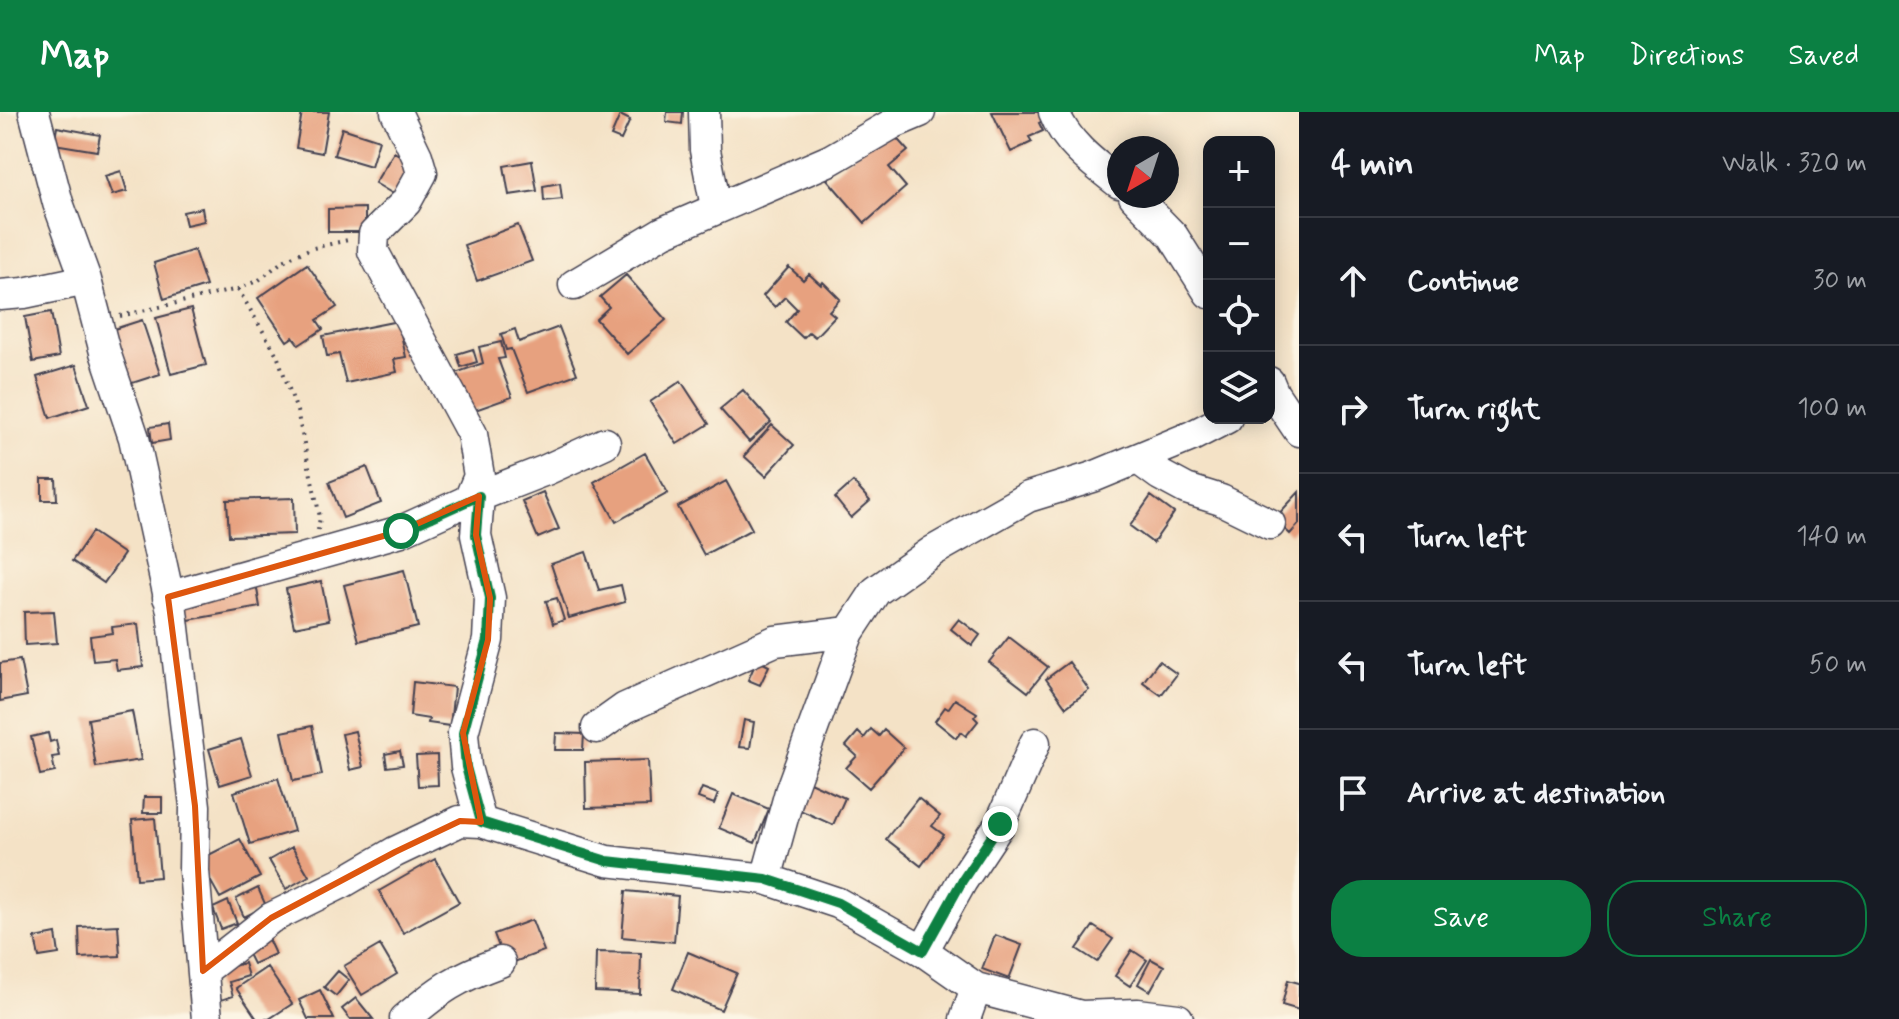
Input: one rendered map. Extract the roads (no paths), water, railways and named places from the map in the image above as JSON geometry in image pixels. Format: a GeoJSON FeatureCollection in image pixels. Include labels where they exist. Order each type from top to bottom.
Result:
{"type":"FeatureCollection","features":[{"type":"Feature","properties":{"kind":"street"},"geometry":{"type":"LineString","coordinates":[[34,112],[58,203],[86,280],[105,352],[134,438],[168,597],[195,806],[194,871],[207,1019]]}},
{"type":"Feature","properties":{"kind":"street"},"geometry":{"type":"LineString","coordinates":[[396,112],[422,173],[406,202],[374,234],[373,251],[472,434],[479,476],[474,498],[476,535],[490,598],[488,640],[463,733],[466,767],[481,822]]}},
{"type":"Feature","properties":{"kind":"street"},"geometry":{"type":"LineString","coordinates":[[704,112],[705,150],[716,207]]}},
{"type":"Feature","properties":{"kind":"street"},"geometry":{"type":"LineString","coordinates":[[574,285],[663,232],[830,160],[894,123],[920,112]]}},
{"type":"Feature","properties":{"kind":"street"},"geometry":{"type":"LineString","coordinates":[[1054,112],[1059,124],[1084,156],[1107,174]]}},
{"type":"Feature","properties":{"kind":"street"},"geometry":{"type":"LineString","coordinates":[[1146,208],[1173,236],[1203,284]]}},
{"type":"Feature","properties":{"kind":"street"},"geometry":{"type":"LineString","coordinates":[[0,295],[86,280]]}},
{"type":"Feature","properties":{"kind":"street"},"geometry":{"type":"LineString","coordinates":[[1275,397],[1299,431]]}},
{"type":"Feature","properties":{"kind":"street"},"geometry":{"type":"LineString","coordinates":[[766,879],[790,792],[849,632],[876,591],[933,551],[1028,497],[1093,477],[1214,424]]}},
{"type":"Feature","properties":{"kind":"street"},"geometry":{"type":"LineString","coordinates":[[168,597],[401,531],[605,443]]}},
{"type":"Feature","properties":{"kind":"street"},"geometry":{"type":"LineString","coordinates":[[1138,459],[1173,482],[1221,500],[1270,524]]}},
{"type":"Feature","properties":{"kind":"street"},"geometry":{"type":"LineString","coordinates":[[597,728],[625,708],[775,641],[849,632]]}},
{"type":"Feature","properties":{"kind":"street"},"geometry":{"type":"LineString","coordinates":[[923,951],[962,881],[1000,824],[1035,743]]}},
{"type":"Feature","properties":{"kind":"street"},"geometry":{"type":"LineString","coordinates":[[203,971],[271,918],[460,821],[481,822],[607,861],[766,879],[838,903],[923,951],[976,988],[1081,1016],[1138,1014],[1178,1019]]}},
{"type":"Feature","properties":{"kind":"street"},"geometry":{"type":"LineString","coordinates":[[405,1019],[440,989],[462,976],[500,962]]}},
{"type":"Feature","properties":{"kind":"street"},"geometry":{"type":"LineString","coordinates":[[965,1019],[976,988]]}}]}
